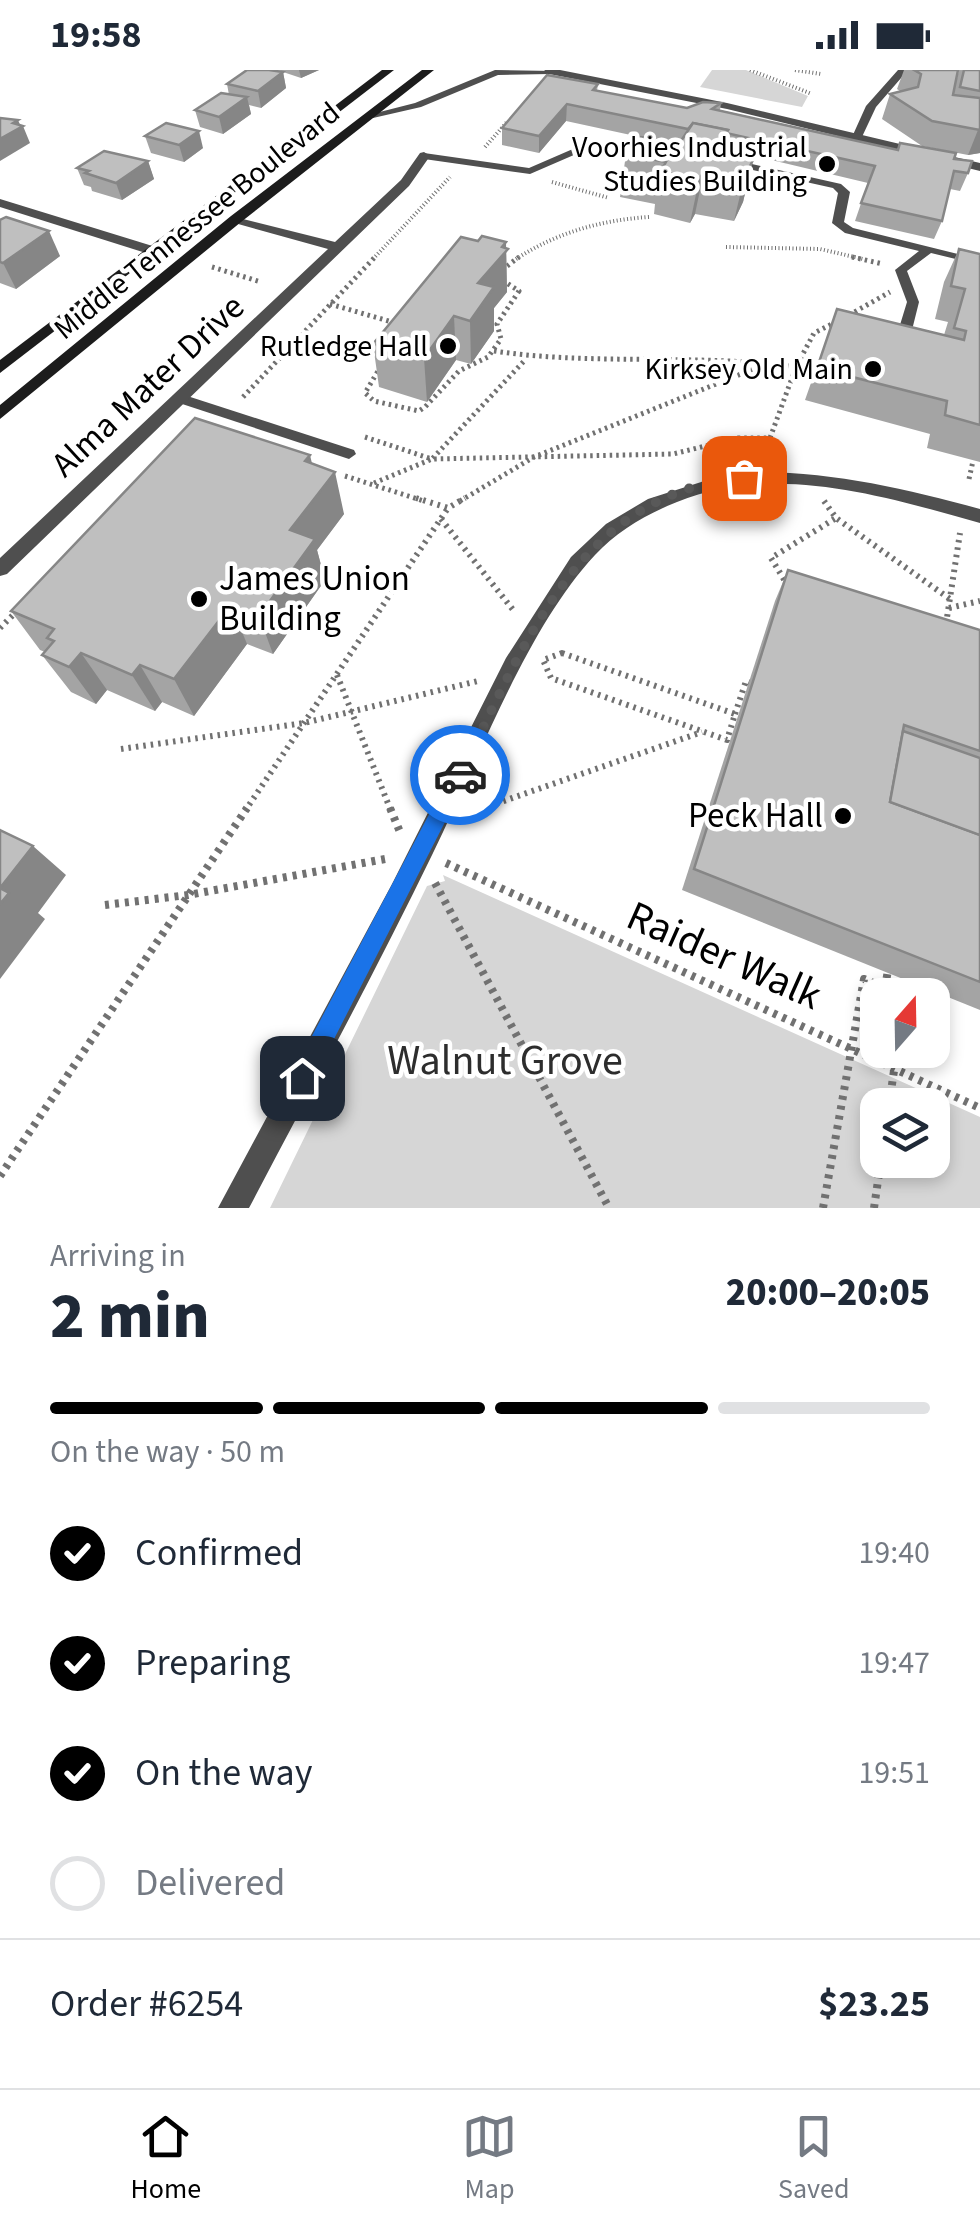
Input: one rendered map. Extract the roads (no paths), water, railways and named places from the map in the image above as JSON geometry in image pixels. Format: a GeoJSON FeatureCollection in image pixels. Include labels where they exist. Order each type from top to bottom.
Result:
{"type":"FeatureCollection","features":[{"type":"Feature","properties":{"kind":"main road","name":"Middle Tennessee Boulevard"},"geometry":{"type":"LineString","coordinates":[[0,368],[7,354],[154,251],[390,70]]}},
{"type":"Feature","properties":{"kind":"main road","name":"Middle Tennessee Boulevard"},"geometry":{"type":"LineString","coordinates":[[0,414],[236,219],[429,70]]}},
{"type":"Feature","properties":{"kind":"street"},"geometry":{"type":"LineString","coordinates":[[548,71],[857,136],[980,167]]}},
{"type":"Feature","properties":{"kind":"street","name":"Alma Mater Drive"},"geometry":{"type":"LineString","coordinates":[[0,568],[406,182],[424,156]]}},
{"type":"Feature","properties":{"kind":"street"},"geometry":{"type":"LineString","coordinates":[[0,204],[154,251]]}},
{"type":"Feature","properties":{"kind":"street"},"geometry":{"type":"LineString","coordinates":[[236,219],[336,247]]}},
{"type":"Feature","properties":{"kind":"street"},"geometry":{"type":"LineString","coordinates":[[233,1208],[422,851],[532,631],[580,559],[608,532],[681,493],[724,480],[808,479],[909,497],[970,521]]}},
{"type":"Feature","properties":{"kind":"lane"},"geometry":{"type":"LineString","coordinates":[[857,136],[871,106],[903,70]]}},
{"type":"Feature","properties":{"kind":"lane"},"geometry":{"type":"LineString","coordinates":[[373,115],[418,106],[502,72],[548,71]]}},
{"type":"Feature","properties":{"kind":"lane"},"geometry":{"type":"LineString","coordinates":[[424,156],[530,171],[589,145],[664,158]]}},
{"type":"Feature","properties":{"kind":"lane"},"geometry":{"type":"LineString","coordinates":[[734,163],[837,186],[844,192],[838,224],[849,231],[968,258]]}},
{"type":"Feature","properties":{"kind":"lane"},"geometry":{"type":"LineString","coordinates":[[903,338],[913,302],[901,270],[929,250]]}},
{"type":"Feature","properties":{"kind":"lane"},"geometry":{"type":"LineString","coordinates":[[178,398],[349,454]]}},
{"type":"Feature","properties":{"kind":"place","name":"Voorhies Industrial Studies Building"},"geometry":{"type":"Point","coordinates":[827,164]}},
{"type":"Feature","properties":{"kind":"place","name":"Rutledge Hall"},"geometry":{"type":"Point","coordinates":[448,346]}},
{"type":"Feature","properties":{"kind":"place","name":"Kirksey Old Main"},"geometry":{"type":"Point","coordinates":[873,369]}},
{"type":"Feature","properties":{"kind":"place","name":"James Union Building"},"geometry":{"type":"Point","coordinates":[199,599]}},
{"type":"Feature","properties":{"kind":"place","name":"Peck Hall"},"geometry":{"type":"Point","coordinates":[843,816]}},
{"type":"Feature","properties":{"kind":"park label","name":"Walnut Grove"},"geometry":{"type":"Point","coordinates":[505,1061]}}]}
